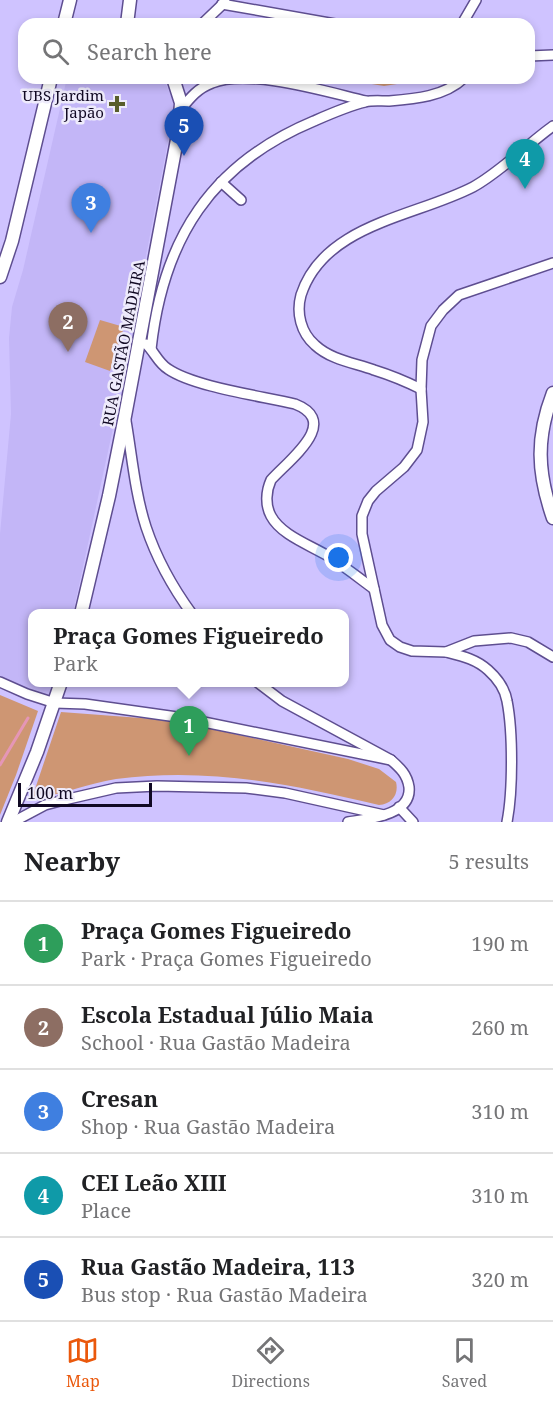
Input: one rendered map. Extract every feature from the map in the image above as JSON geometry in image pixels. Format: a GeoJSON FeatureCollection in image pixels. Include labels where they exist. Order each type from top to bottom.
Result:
{"type":"FeatureCollection","features":[{"type":"Feature","properties":{"kind":"street"},"geometry":{"type":"LineString","coordinates":[[66,18],[70,0]]}},
{"type":"Feature","properties":{"kind":"street"},"geometry":{"type":"LineString","coordinates":[[128,18],[130,0]]}},
{"type":"Feature","properties":{"kind":"street"},"geometry":{"type":"LineString","coordinates":[[466,18],[476,0]]}},
{"type":"Feature","properties":{"kind":"street"},"geometry":{"type":"LineString","coordinates":[[208,18],[224,2],[305,18]]}},
{"type":"Feature","properties":{"kind":"street"},"geometry":{"type":"LineString","coordinates":[[535,56],[553,55]]}},
{"type":"Feature","properties":{"kind":"street"},"geometry":{"type":"LineString","coordinates":[[0,277],[12,241],[50,84]]}},
{"type":"Feature","properties":{"kind":"street","name":"RUA GASTÃO MADEIRA"},"geometry":{"type":"LineString","coordinates":[[82,609],[125,416],[179,129],[181,109],[175,84]]}},
{"type":"Feature","properties":{"kind":"street"},"geometry":{"type":"LineString","coordinates":[[181,109],[199,90],[213,84]]}},
{"type":"Feature","properties":{"kind":"street"},"geometry":{"type":"LineString","coordinates":[[284,84],[367,101],[420,98],[453,88],[457,84]]}},
{"type":"Feature","properties":{"kind":"street"},"geometry":{"type":"LineString","coordinates":[[151,349],[158,303],[175,251],[201,205],[220,182],[250,155],[271,142],[299,127],[367,101]]}},
{"type":"Feature","properties":{"kind":"street"},"geometry":{"type":"LineString","coordinates":[[420,389],[405,381],[340,359],[314,344],[303,330],[299,317],[299,302],[304,287],[314,269],[334,248],[382,221],[440,202],[475,186],[553,126]]}},
{"type":"Feature","properties":{"kind":"street"},"geometry":{"type":"LineString","coordinates":[[220,182],[241,200]]}},
{"type":"Feature","properties":{"kind":"street"},"geometry":{"type":"LineString","coordinates":[[156,249],[175,251]]}},
{"type":"Feature","properties":{"kind":"street"},"geometry":{"type":"LineString","coordinates":[[507,822],[511,744],[507,700],[502,688],[488,669],[474,660],[446,652],[411,651],[390,640],[382,625],[362,534],[362,516],[368,501],[376,490],[404,467],[417,450],[423,422],[420,389],[422,360],[431,326],[443,310],[459,295],[553,263]]}},
{"type":"Feature","properties":{"kind":"street"},"geometry":{"type":"LineString","coordinates":[[152,267],[169,266]]}},
{"type":"Feature","properties":{"kind":"street"},"geometry":{"type":"LineString","coordinates":[[139,340],[151,349],[163,366],[181,376],[306,408],[314,421],[314,432],[271,480],[267,501],[271,517],[284,529],[328,556],[374,589]]}},
{"type":"Feature","properties":{"kind":"street"},"geometry":{"type":"LineString","coordinates":[[553,393],[541,431],[540,456],[543,482],[553,518]]}},
{"type":"Feature","properties":{"kind":"street"},"geometry":{"type":"LineString","coordinates":[[125,416],[144,517],[153,544],[174,586],[189,609]]}},
{"type":"Feature","properties":{"kind":"street"},"geometry":{"type":"LineString","coordinates":[[117,454],[134,468]]}},
{"type":"Feature","properties":{"kind":"street"},"geometry":{"type":"LineString","coordinates":[[446,652],[484,639],[511,638],[528,642],[553,657]]}},
{"type":"Feature","properties":{"kind":"street"},"geometry":{"type":"LineString","coordinates":[[0,682],[55,703],[85,704],[184,717],[391,760]]}},
{"type":"Feature","properties":{"kind":"street"},"geometry":{"type":"LineString","coordinates":[[8,822],[37,753],[60,687]]}},
{"type":"Feature","properties":{"kind":"street"},"geometry":{"type":"LineString","coordinates":[[264,687],[282,701],[391,760],[405,774],[409,786],[407,799],[399,807],[384,815],[348,822]]}},
{"type":"Feature","properties":{"kind":"street"},"geometry":{"type":"LineString","coordinates":[[13,822],[45,805],[64,800],[116,788],[157,786],[277,792],[384,815]]}},
{"type":"Feature","properties":{"kind":"street"},"geometry":{"type":"LineString","coordinates":[[399,807],[413,822]]}},
{"type":"Feature","properties":{"kind":"shaded area"},"geometry":{"type":"Polygon","coordinates":[[[66,84],[166,84],[174,110],[112,433],[74,609],[28,609],[28,687],[52,687],[49,694],[43,695],[0,676],[0,534],[11,414],[9,338],[12,307],[23,270],[66,84]]]}},
{"type":"Feature","properties":{"kind":"shaded area"},"geometry":{"type":"Polygon","coordinates":[[[372,84],[397,84],[384,86],[372,84]]]}},
{"type":"Feature","properties":{"kind":"shaded area"},"geometry":{"type":"Polygon","coordinates":[[[100,320],[124,327],[110,371],[85,362],[100,320]]]}},
{"type":"Feature","properties":{"kind":"shaded area"},"geometry":{"type":"Polygon","coordinates":[[[0,695],[38,711],[0,815],[0,695]]]}},
{"type":"Feature","properties":{"kind":"shaded area"},"geometry":{"type":"Polygon","coordinates":[[[61,712],[154,719],[207,728],[348,759],[379,769],[396,782],[396,791],[394,798],[388,803],[379,805],[281,784],[217,776],[184,775],[116,779],[32,798],[61,712]]]}},
{"type":"Feature","properties":{"kind":"waterway"},"geometry":{"type":"LineString","coordinates":[[0,765],[28,718]]}},
{"type":"Feature","properties":{"kind":"place","name":"UBS Jardim Japão"},"geometry":{"type":"Point","coordinates":[117,104]}},
{"type":"Feature","properties":{"kind":"place","name":"Rua Gastão Madeira, 113"},"geometry":{"type":"Point","coordinates":[184,156]}},
{"type":"Feature","properties":{"kind":"place","name":"CEI Leão XIII"},"geometry":{"type":"Point","coordinates":[525,189]}},
{"type":"Feature","properties":{"kind":"place","name":"Cresan"},"geometry":{"type":"Point","coordinates":[91,233]}},
{"type":"Feature","properties":{"kind":"place","name":"Escola Estadual Júlio Maia"},"geometry":{"type":"Point","coordinates":[68,352]}},
{"type":"Feature","properties":{"kind":"place","name":"Praça Gomes Figueiredo"},"geometry":{"type":"Point","coordinates":[189,756]}}]}
